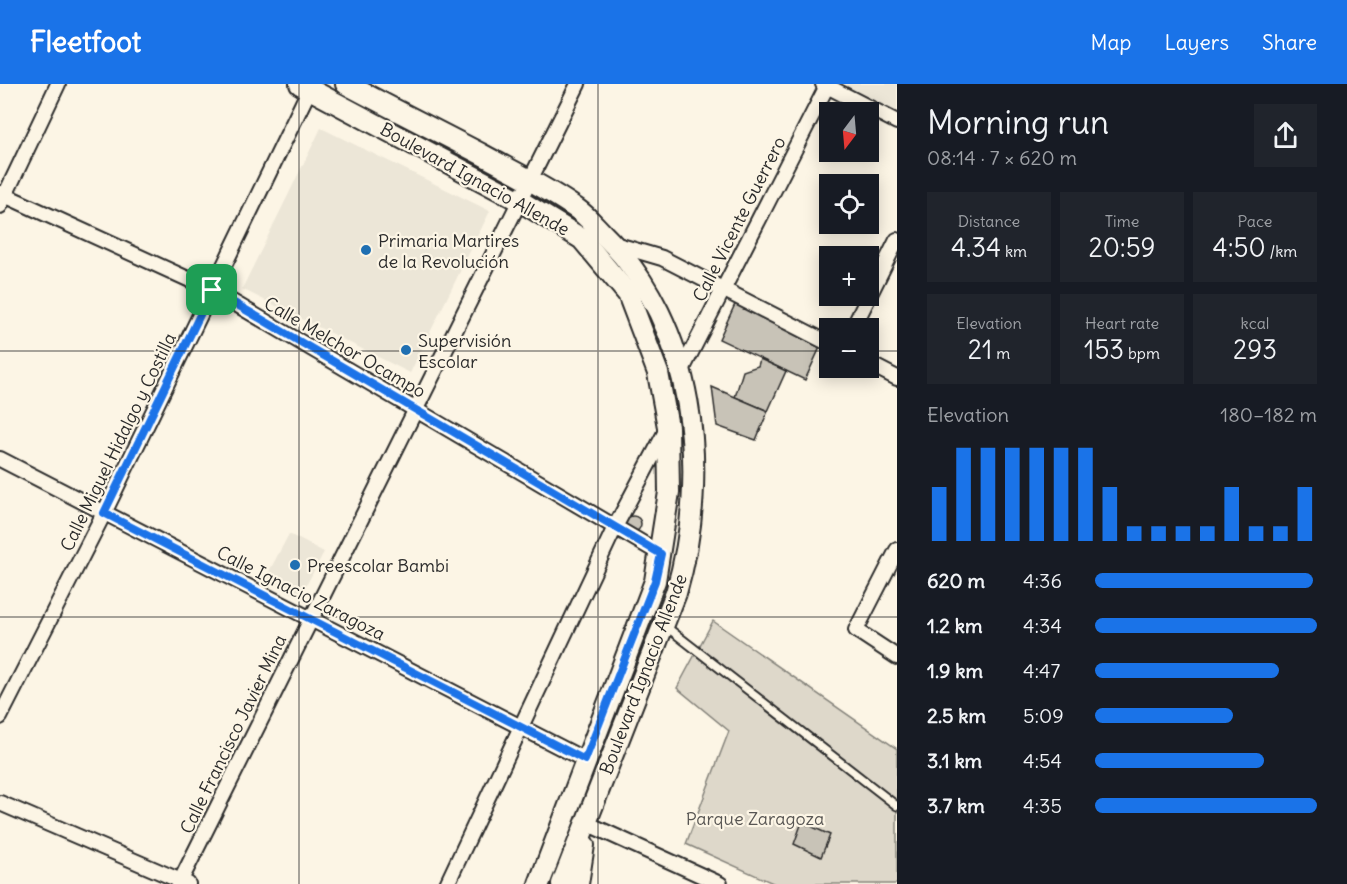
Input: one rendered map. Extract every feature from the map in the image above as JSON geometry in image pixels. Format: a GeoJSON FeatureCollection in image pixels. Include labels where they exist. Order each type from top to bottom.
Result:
{"type":"FeatureCollection","features":[{"type":"Feature","properties":{"kind":"main road","name":"Boulevard Ignacio Allende"},"geometry":{"type":"LineString","coordinates":[[346,84],[531,180],[578,209],[633,265],[667,327],[682,370],[691,434],[692,505],[685,564],[664,624],[562,884]]}},
{"type":"Feature","properties":{"kind":"main road","name":"Boulevard Ignacio Allende"},"geometry":{"type":"LineString","coordinates":[[308,86],[520,201],[582,239],[628,294],[658,373],[668,427],[669,492],[655,581],[539,884]]}},
{"type":"Feature","properties":{"kind":"main road","name":"Boulevard Ignacio Allende"},"geometry":{"type":"LineString","coordinates":[[525,884],[531,870],[566,815]]}},
{"type":"Feature","properties":{"kind":"main road","name":"Boulevard Ignacio Allende"},"geometry":{"type":"LineString","coordinates":[[578,884],[581,876],[586,823]]}},
{"type":"Feature","properties":{"kind":"street"},"geometry":{"type":"LineString","coordinates":[[2,198],[58,84]]}},
{"type":"Feature","properties":{"kind":"street","name":"Calle Francisco Javier Mina"},"geometry":{"type":"LineString","coordinates":[[182,883],[310,618],[578,84]]}},
{"type":"Feature","properties":{"kind":"street"},"geometry":{"type":"LineString","coordinates":[[826,85],[897,122]]}},
{"type":"Feature","properties":{"kind":"street","name":"Calle Vicente Guerrero"},"geometry":{"type":"LineString","coordinates":[[682,370],[826,85]]}},
{"type":"Feature","properties":{"kind":"street","name":"Calle Miguel Hidalgo y Costilla"},"geometry":{"type":"LineString","coordinates":[[0,717],[104,513],[308,86]]}},
{"type":"Feature","properties":{"kind":"street","name":"Calle Melchor Ocampo"},"geometry":{"type":"LineString","coordinates":[[2,198],[212,290],[661,554]]}},
{"type":"Feature","properties":{"kind":"street"},"geometry":{"type":"LineString","coordinates":[[858,318],[897,240]]}},
{"type":"Feature","properties":{"kind":"street"},"geometry":{"type":"LineString","coordinates":[[614,244],[662,258],[819,338]]}},
{"type":"Feature","properties":{"kind":"street"},"geometry":{"type":"LineString","coordinates":[[879,369],[897,378]]}},
{"type":"Feature","properties":{"kind":"street"},"geometry":{"type":"LineString","coordinates":[[447,884],[615,527],[668,427]]}},
{"type":"Feature","properties":{"kind":"street","name":"Calle Ignacio Zaragoza"},"geometry":{"type":"LineString","coordinates":[[0,459],[585,760]]}},
{"type":"Feature","properties":{"kind":"street"},"geometry":{"type":"LineString","coordinates":[[897,550],[856,630],[897,657]]}},
{"type":"Feature","properties":{"kind":"street"},"geometry":{"type":"LineString","coordinates":[[0,803],[182,883]]}},
{"type":"Feature","properties":{"kind":"street"},"geometry":{"type":"LineString","coordinates":[[586,823],[720,884]]}},
{"type":"Feature","properties":{"kind":"lane"},"geometry":{"type":"LineString","coordinates":[[664,624],[897,806]]}},
{"type":"Feature","properties":{"kind":"shaded area"},"geometry":{"type":"Polygon","coordinates":[[[847,84],[897,84],[897,115],[879,106],[879,102],[872,102],[845,88],[847,84]]]}},
{"type":"Feature","properties":{"kind":"shaded area","name":"Primaria Martires de la Revolución"},"geometry":{"type":"Polygon","coordinates":[[[321,128],[490,211],[410,373],[242,289],[321,128]]]}},
{"type":"Feature","properties":{"kind":"shaded area","name":"Preescolar Bambi"},"geometry":{"type":"Polygon","coordinates":[[[289,534],[324,552],[300,597],[265,579],[289,534]]]}},
{"type":"Feature","properties":{"kind":"green space","name":"Parque Zaragoza"},"geometry":{"type":"Polygon","coordinates":[[[713,621],[897,749],[897,884],[775,884],[686,844],[729,731],[677,688],[713,621]]]}},
{"type":"Feature","properties":{"kind":"building"},"geometry":{"type":"Polygon","coordinates":[[[737,300],[819,341],[819,350],[805,380],[719,339],[737,300]]]}},
{"type":"Feature","properties":{"kind":"building"},"geometry":{"type":"Polygon","coordinates":[[[760,359],[786,371],[768,411],[735,397],[743,371],[758,366],[760,359]]]}},
{"type":"Feature","properties":{"kind":"building"},"geometry":{"type":"Polygon","coordinates":[[[712,387],[768,411],[756,440],[717,426],[712,387]]]}},
{"type":"Feature","properties":{"kind":"building"},"geometry":{"type":"Polygon","coordinates":[[[633,516],[639,518],[641,524],[639,530],[633,532],[627,530],[625,524],[627,518],[633,516]]]}},
{"type":"Feature","properties":{"kind":"building"},"geometry":{"type":"Polygon","coordinates":[[[802,822],[830,835],[821,857],[794,844],[802,822]]]}},
{"type":"Feature","properties":{"kind":"place","name":"Primaria Martires de la Revolución"},"geometry":{"type":"Point","coordinates":[366,250]}},
{"type":"Feature","properties":{"kind":"place","name":"Supervisión Escolar"},"geometry":{"type":"Point","coordinates":[406,350]}},
{"type":"Feature","properties":{"kind":"place","name":"Preescolar Bambi"},"geometry":{"type":"Point","coordinates":[295,565]}},
{"type":"Feature","properties":{"kind":"route"},"geometry":{"type":"LineString","coordinates":[[212,290],[661,554],[655,581],[585,760],[104,513],[212,290]]}}]}
